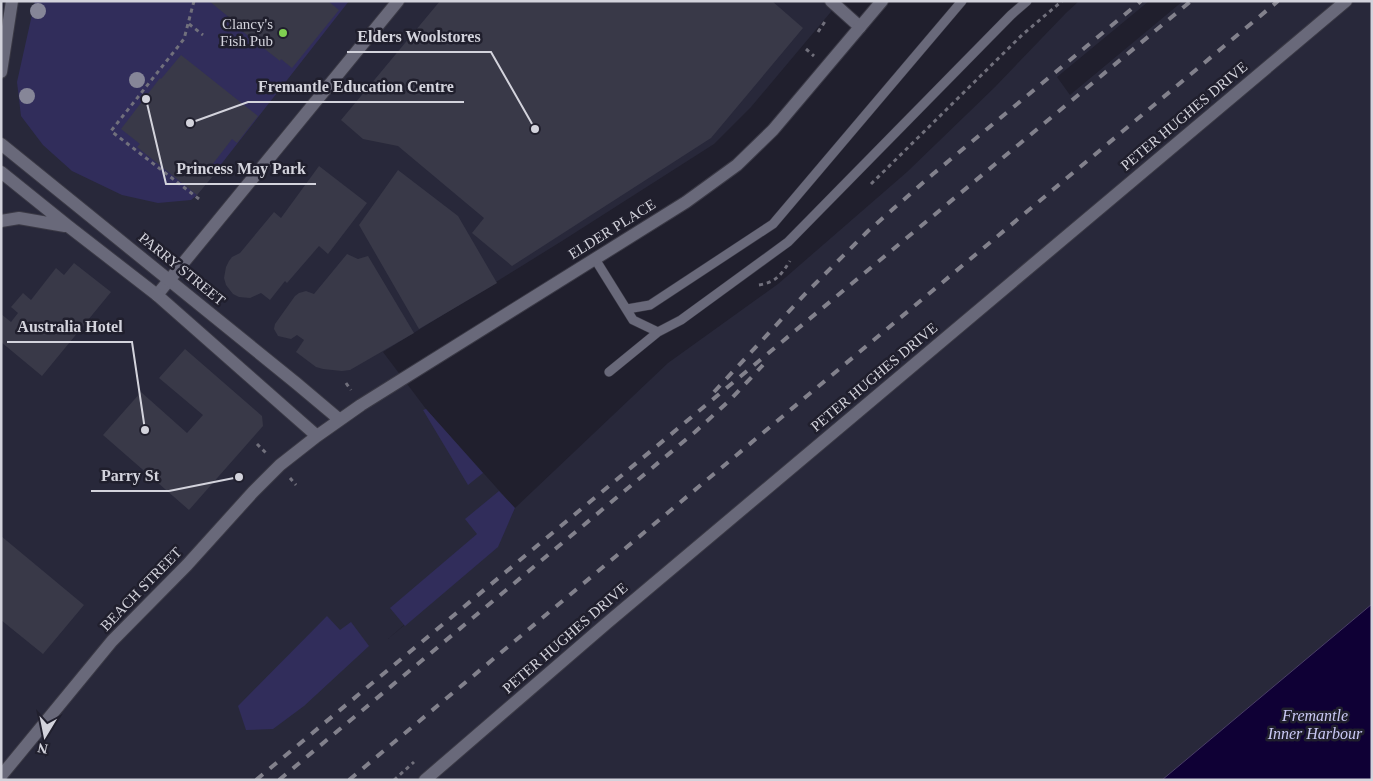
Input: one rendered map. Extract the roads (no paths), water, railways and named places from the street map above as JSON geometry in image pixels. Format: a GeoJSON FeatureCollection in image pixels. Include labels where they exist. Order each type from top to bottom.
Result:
{"type":"FeatureCollection","features":[{"type":"Feature","properties":{"kind":"street"},"geometry":{"type":"LineString","coordinates":[[1,72],[12,1]]}},
{"type":"Feature","properties":{"kind":"street"},"geometry":{"type":"LineString","coordinates":[[157,295],[398,1]]}},
{"type":"Feature","properties":{"kind":"street"},"geometry":{"type":"LineString","coordinates":[[832,1],[860,26]]}},
{"type":"Feature","properties":{"kind":"street","name":"ELDER PLACE"},"geometry":{"type":"LineString","coordinates":[[317,436],[418,368],[686,202],[737,165],[773,130],[882,1]]}},
{"type":"Feature","properties":{"kind":"street","name":"PETER HUGHES DRIVE"},"geometry":{"type":"LineString","coordinates":[[425,780],[606,623],[1346,1]]}},
{"type":"Feature","properties":{"kind":"street","name":"PARRY STREET"},"geometry":{"type":"LineString","coordinates":[[1,144],[340,420]]}},
{"type":"Feature","properties":{"kind":"street"},"geometry":{"type":"LineString","coordinates":[[1,172],[157,295],[317,436]]}},
{"type":"Feature","properties":{"kind":"street"},"geometry":{"type":"LineString","coordinates":[[1,221],[19,218],[68,226]]}},
{"type":"Feature","properties":{"kind":"street","name":"BEACH STREET"},"geometry":{"type":"LineString","coordinates":[[1,776],[112,642],[188,565],[280,465],[317,436]]}},
{"type":"Feature","properties":{"kind":"lane"},"geometry":{"type":"LineString","coordinates":[[626,309],[650,305],[773,224],[962,1]]}},
{"type":"Feature","properties":{"kind":"lane"},"geometry":{"type":"LineString","coordinates":[[609,372],[658,332],[681,320],[788,242],[1011,15],[1027,1]]}},
{"type":"Feature","properties":{"kind":"lane"},"geometry":{"type":"LineString","coordinates":[[595,259],[633,320],[658,332]]}},
{"type":"Feature","properties":{"kind":"water","name":"Fremantle Inner Harbour"},"geometry":{"type":"Polygon","coordinates":[[[1372,604],[1372,780],[1162,780],[1372,604]]]}},
{"type":"Feature","properties":{"kind":"railway"},"geometry":{"type":"LineString","coordinates":[[714,392],[806,293],[868,231],[933,174],[1141,1]]}},
{"type":"Feature","properties":{"kind":"railway"},"geometry":{"type":"LineString","coordinates":[[256,780],[1191,1]]}},
{"type":"Feature","properties":{"kind":"railway"},"geometry":{"type":"LineString","coordinates":[[349,780],[1278,1]]}},
{"type":"Feature","properties":{"kind":"railway"},"geometry":{"type":"LineString","coordinates":[[279,780],[695,432],[731,399],[763,365]]}},
{"type":"Feature","properties":{"kind":"place","name":"Clancy's Fish Pub"},"geometry":{"type":"Point","coordinates":[283,33]}},
{"type":"Feature","properties":{"kind":"place","name":"Princess May Park"},"geometry":{"type":"Point","coordinates":[146,99]}},
{"type":"Feature","properties":{"kind":"place","name":"Fremantle Education Centre"},"geometry":{"type":"Point","coordinates":[190,123]}},
{"type":"Feature","properties":{"kind":"place","name":"Elders Woolstores"},"geometry":{"type":"Point","coordinates":[535,129]}},
{"type":"Feature","properties":{"kind":"place","name":"Australia Hotel"},"geometry":{"type":"Point","coordinates":[145,430]}},
{"type":"Feature","properties":{"kind":"place","name":"Parry St"},"geometry":{"type":"Point","coordinates":[239,477]}}]}
